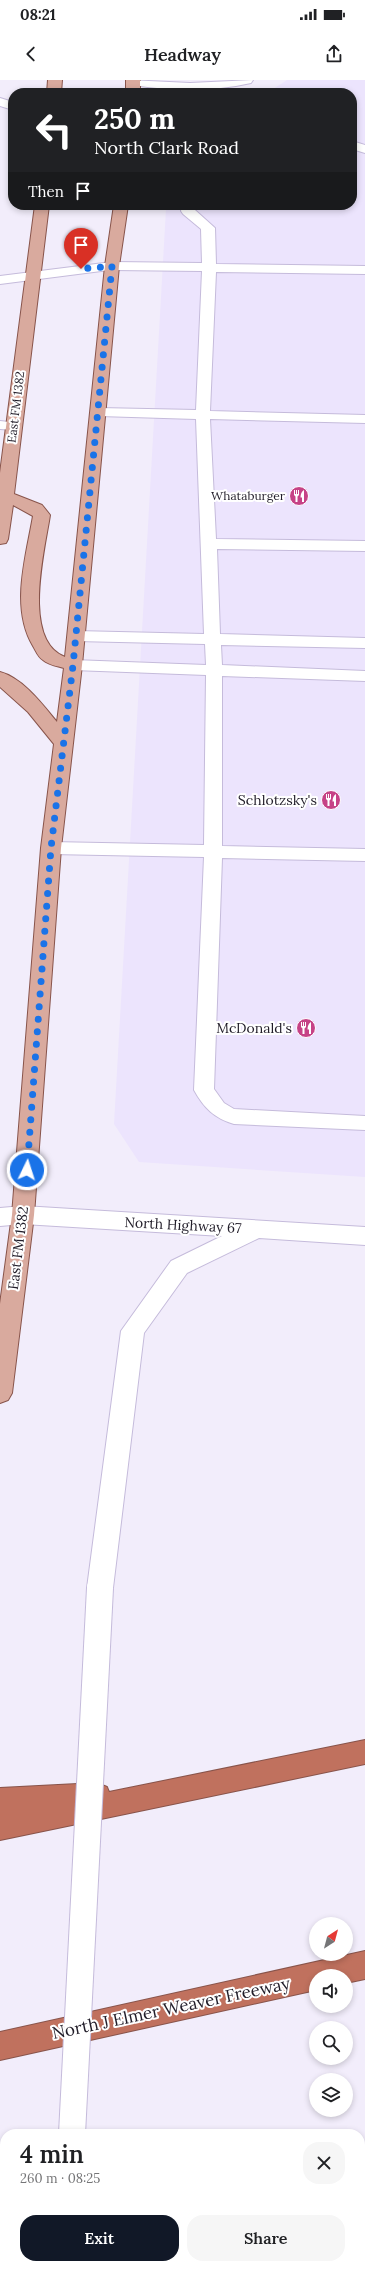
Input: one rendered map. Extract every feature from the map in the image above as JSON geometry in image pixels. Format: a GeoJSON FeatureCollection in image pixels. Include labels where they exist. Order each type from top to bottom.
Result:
{"type":"FeatureCollection","features":[{"type":"Feature","properties":{"kind":"highway"},"geometry":{"type":"LineString","coordinates":[[0,1827],[365,1752]]}},
{"type":"Feature","properties":{"kind":"highway"},"geometry":{"type":"LineString","coordinates":[[0,1801],[170,1792]]}},
{"type":"Feature","properties":{"kind":"highway","name":"North J Elmer Weaver Freeway"},"geometry":{"type":"LineString","coordinates":[[0,2046],[365,1965]]}},
{"type":"Feature","properties":{"kind":"main road","name":"East FM 1382"},"geometry":{"type":"LineString","coordinates":[[0,539],[7,426],[33,274],[41,210]]}},
{"type":"Feature","properties":{"kind":"main road","name":"East FM 1382"},"geometry":{"type":"LineString","coordinates":[[0,1393],[23,1216],[51,848],[73,665],[99,412],[112,266],[120,210]]}},
{"type":"Feature","properties":{"kind":"main road"},"geometry":{"type":"LineString","coordinates":[[0,280],[33,274],[112,266]]}},
{"type":"Feature","properties":{"kind":"main road"},"geometry":{"type":"LineString","coordinates":[[3,496],[36,508],[42,515],[29,600],[32,626],[46,653],[73,665]]}},
{"type":"Feature","properties":{"kind":"main road"},"geometry":{"type":"LineString","coordinates":[[0,678],[19,691],[40,713],[63,742]]}},
{"type":"Feature","properties":{"kind":"main road","name":"North Highway 67"},"geometry":{"type":"LineString","coordinates":[[0,1217],[23,1216],[365,1236]]}},
{"type":"Feature","properties":{"kind":"main road"},"geometry":{"type":"LineString","coordinates":[[72,2129],[100,1588],[133,1330],[179,1267],[257,1229]]}},
{"type":"Feature","properties":{"kind":"lane"},"geometry":{"type":"LineString","coordinates":[[133,85],[198,87],[233,84],[247,80]]}},
{"type":"Feature","properties":{"kind":"lane"},"geometry":{"type":"LineString","coordinates":[[188,210],[208,228],[209,266],[203,415],[214,671],[214,727],[213,852],[204,1090],[214,1106],[236,1118],[250,1116],[365,1123]]}},
{"type":"Feature","properties":{"kind":"lane"},"geometry":{"type":"LineString","coordinates":[[112,266],[209,266],[365,270]]}},
{"type":"Feature","properties":{"kind":"lane"},"geometry":{"type":"LineString","coordinates":[[99,412],[365,419]]}},
{"type":"Feature","properties":{"kind":"lane"},"geometry":{"type":"LineString","coordinates":[[208,544],[365,546]]}},
{"type":"Feature","properties":{"kind":"lane"},"geometry":{"type":"LineString","coordinates":[[76,636],[365,643]]}},
{"type":"Feature","properties":{"kind":"lane"},"geometry":{"type":"LineString","coordinates":[[73,665],[365,676]]}},
{"type":"Feature","properties":{"kind":"lane"},"geometry":{"type":"LineString","coordinates":[[51,848],[365,855]]}},
{"type":"Feature","properties":{"kind":"shaded area"},"geometry":{"type":"Polygon","coordinates":[[[287,80],[365,80],[365,1177],[139,1162],[114,1124],[166,210],[357,210],[357,88],[275,88],[287,80]]]}},
{"type":"Feature","properties":{"kind":"place","name":"Whataburger"},"geometry":{"type":"Point","coordinates":[299,496]}},
{"type":"Feature","properties":{"kind":"place","name":"Schlotzsky's"},"geometry":{"type":"Point","coordinates":[331,800]}},
{"type":"Feature","properties":{"kind":"place","name":"McDonald's"},"geometry":{"type":"Point","coordinates":[306,1028]}},
{"type":"Feature","properties":{"kind":"route"},"geometry":{"type":"LineString","coordinates":[[27,1170],[51,848],[73,665],[99,412],[112,266],[81,269]]}}]}
